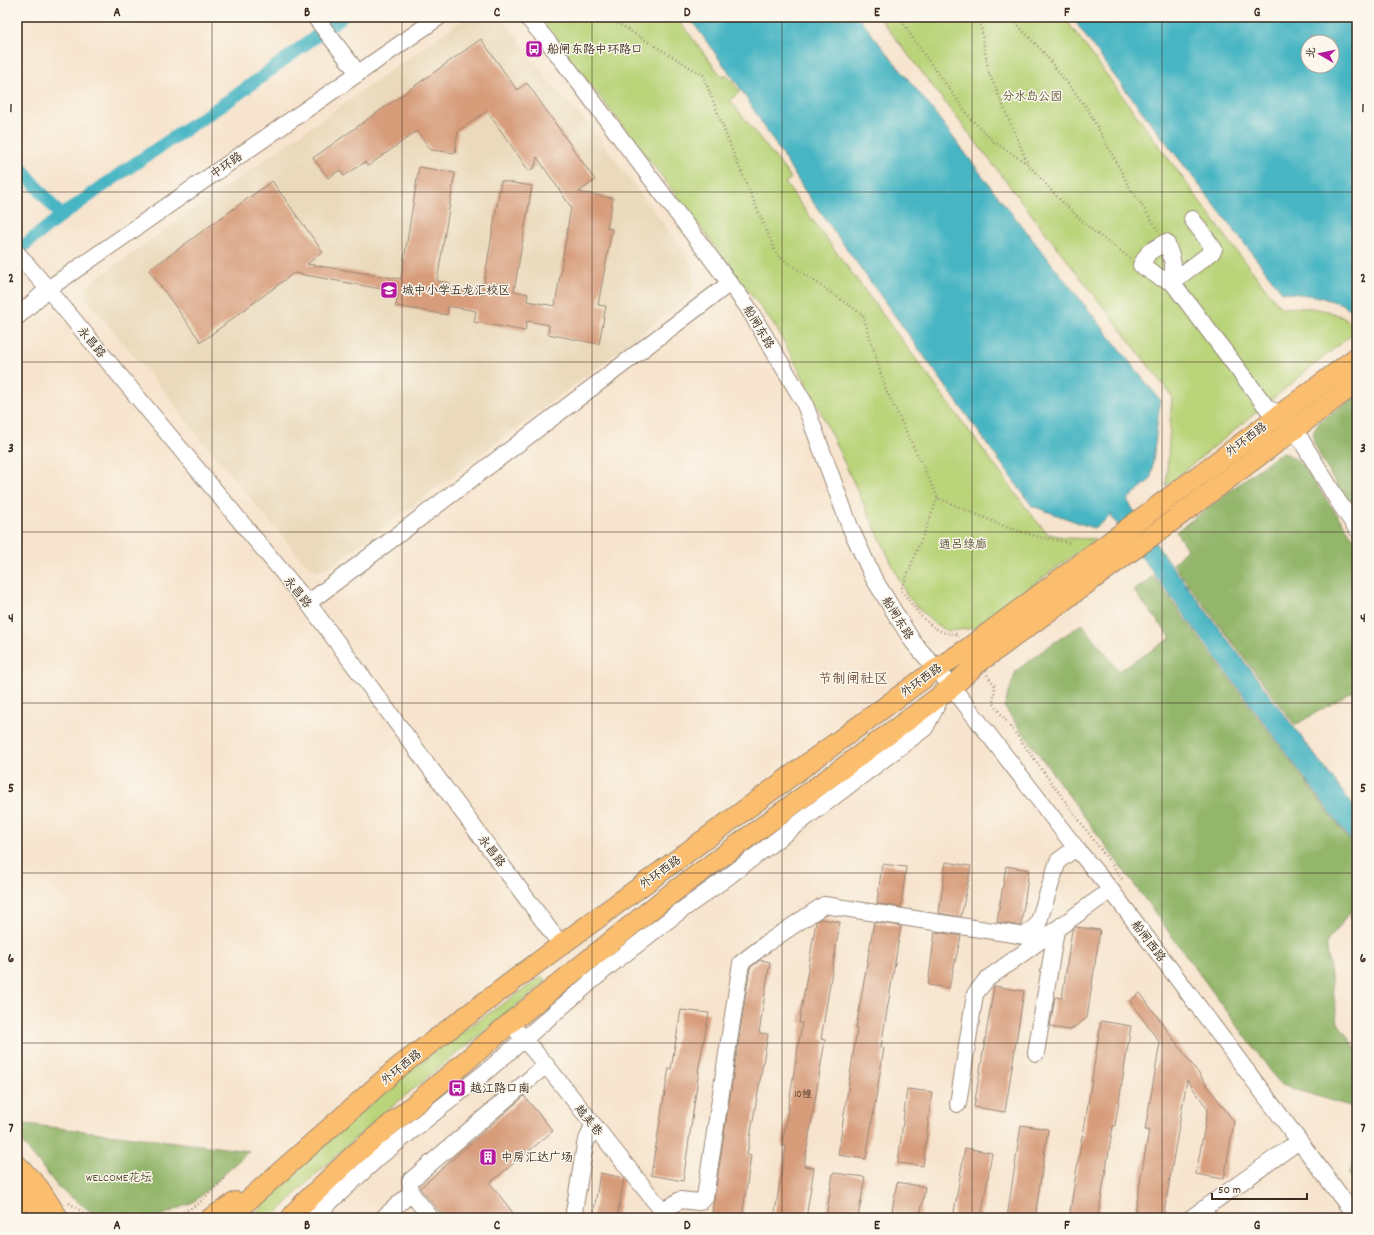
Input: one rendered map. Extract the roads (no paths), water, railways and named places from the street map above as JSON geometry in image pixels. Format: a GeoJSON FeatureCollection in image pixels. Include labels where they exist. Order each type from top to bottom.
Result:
{"type":"FeatureCollection","features":[{"type":"Feature","properties":{"kind":"highway"},"geometry":{"type":"LineString","coordinates":[[17,1186],[28,1198],[61,1213]]}},
{"type":"Feature","properties":{"kind":"main road","name":"外环西路"},"geometry":{"type":"LineString","coordinates":[[304,1215],[353,1156],[510,1023],[664,899],[904,724],[948,690],[973,656],[1107,544],[1350,362]]}},
{"type":"Feature","properties":{"kind":"main road","name":"外环西路"},"geometry":{"type":"LineString","coordinates":[[228,1218],[262,1186],[400,1066],[561,945],[936,670],[973,656],[1119,560],[1164,528],[1354,384]]}},
{"type":"Feature","properties":{"kind":"main road"},"geometry":{"type":"LineString","coordinates":[[17,1165],[61,1213]]}},
{"type":"Feature","properties":{"kind":"main road"},"geometry":{"type":"LineString","coordinates":[[211,1218],[262,1186]]}},
{"type":"Feature","properties":{"kind":"street","name":"中环路"},"geometry":{"type":"LineString","coordinates":[[17,317],[48,289],[439,17]]}},
{"type":"Feature","properties":{"kind":"street","name":"船闸东路"},"geometry":{"type":"LineString","coordinates":[[527,17],[559,57],[747,306],[804,402],[850,527],[874,579],[913,642],[936,670]]}},
{"type":"Feature","properties":{"kind":"street"},"geometry":{"type":"LineString","coordinates":[[316,18],[358,73]]}},
{"type":"Feature","properties":{"kind":"street"},"geometry":{"type":"LineString","coordinates":[[1172,282],[1214,249],[1192,219]]}},
{"type":"Feature","properties":{"kind":"street"},"geometry":{"type":"LineString","coordinates":[[1172,282],[1174,270],[1173,258],[1166,242],[1149,252],[1141,265],[1159,277],[1172,282],[1268,409],[1282,413],[1357,529]]}},
{"type":"Feature","properties":{"kind":"street","name":"永昌路"},"geometry":{"type":"LineString","coordinates":[[17,253],[308,603],[561,945]]}},
{"type":"Feature","properties":{"kind":"street"},"geometry":{"type":"LineString","coordinates":[[308,603],[730,283]]}},
{"type":"Feature","properties":{"kind":"street","name":"船闸西路"},"geometry":{"type":"LineString","coordinates":[[936,670],[948,690],[1111,890],[1357,1218]]}},
{"type":"Feature","properties":{"kind":"street"},"geometry":{"type":"LineString","coordinates":[[304,1215],[331,1201],[379,1157],[488,1070],[607,968],[675,915],[925,728],[948,690]]}},
{"type":"Feature","properties":{"kind":"street"},"geometry":{"type":"LineString","coordinates":[[666,1215],[680,1200],[699,1202],[705,1197],[741,963],[766,943],[824,905],[1025,936],[1038,924],[1058,861],[1076,848]]}},
{"type":"Feature","properties":{"kind":"street"},"geometry":{"type":"LineString","coordinates":[[958,1104],[975,994],[987,979],[1111,890]]}},
{"type":"Feature","properties":{"kind":"street"},"geometry":{"type":"LineString","coordinates":[[1036,1053],[1056,930]]}},
{"type":"Feature","properties":{"kind":"street","name":"越美巷"},"geometry":{"type":"LineString","coordinates":[[510,1023],[546,1065],[666,1215]]}},
{"type":"Feature","properties":{"kind":"street"},"geometry":{"type":"LineString","coordinates":[[431,1218],[411,1193],[410,1181],[546,1065]]}},
{"type":"Feature","properties":{"kind":"street"},"geometry":{"type":"LineString","coordinates":[[573,1218],[585,1145],[593,1125]]}},
{"type":"Feature","properties":{"kind":"street"},"geometry":{"type":"LineString","coordinates":[[1191,1218],[1299,1141]]}},
{"type":"Feature","properties":{"kind":"street"},"geometry":{"type":"LineString","coordinates":[[383,1218],[411,1193]]}},
{"type":"Feature","properties":{"kind":"water"},"geometry":{"type":"Polygon","coordinates":[[[689,17],[858,17],[928,104],[990,186],[1160,400],[1151,479],[1127,500],[1160,550],[1357,811],[1357,849],[1111,516],[1112,514],[1102,523],[1093,528],[1032,506],[805,191],[736,82],[689,17]]]}},
{"type":"Feature","properties":{"kind":"water"},"geometry":{"type":"Polygon","coordinates":[[[1072,17],[1357,17],[1357,313],[1342,304],[1316,296],[1282,292],[1110,70],[1072,17]]]}},
{"type":"Feature","properties":{"kind":"water"},"geometry":{"type":"Polygon","coordinates":[[[1357,906],[1357,957],[1351,916],[1357,906]]]}},
{"type":"Feature","properties":{"kind":"waterway"},"geometry":{"type":"LineString","coordinates":[[17,251],[61,216],[124,171],[241,92],[342,17]]}},
{"type":"Feature","properties":{"kind":"waterway"},"geometry":{"type":"LineString","coordinates":[[17,163],[61,216]]}},
{"type":"Feature","properties":{"kind":"place","name":"船闸东路中环路口"},"geometry":{"type":"Point","coordinates":[534,49]}},
{"type":"Feature","properties":{"kind":"place","name":"城中小学五龙汇校区"},"geometry":{"type":"Point","coordinates":[389,290]}},
{"type":"Feature","properties":{"kind":"place","name":"越江路口南"},"geometry":{"type":"Point","coordinates":[457,1088]}},
{"type":"Feature","properties":{"kind":"place","name":"中房汇达广场"},"geometry":{"type":"Point","coordinates":[488,1157]}},
{"type":"Feature","properties":{"kind":"district","name":"节制闸社区"},"geometry":{"type":"Point","coordinates":[853,678]}},
{"type":"Feature","properties":{"kind":"park label","name":"分水岛公园"},"geometry":{"type":"Point","coordinates":[1032,96]}},
{"type":"Feature","properties":{"kind":"park label","name":"通吕绿廊"},"geometry":{"type":"Point","coordinates":[963,544]}},
{"type":"Feature","properties":{"kind":"park label","name":"WELCOME花坛"},"geometry":{"type":"Point","coordinates":[119,1177]}}]}
